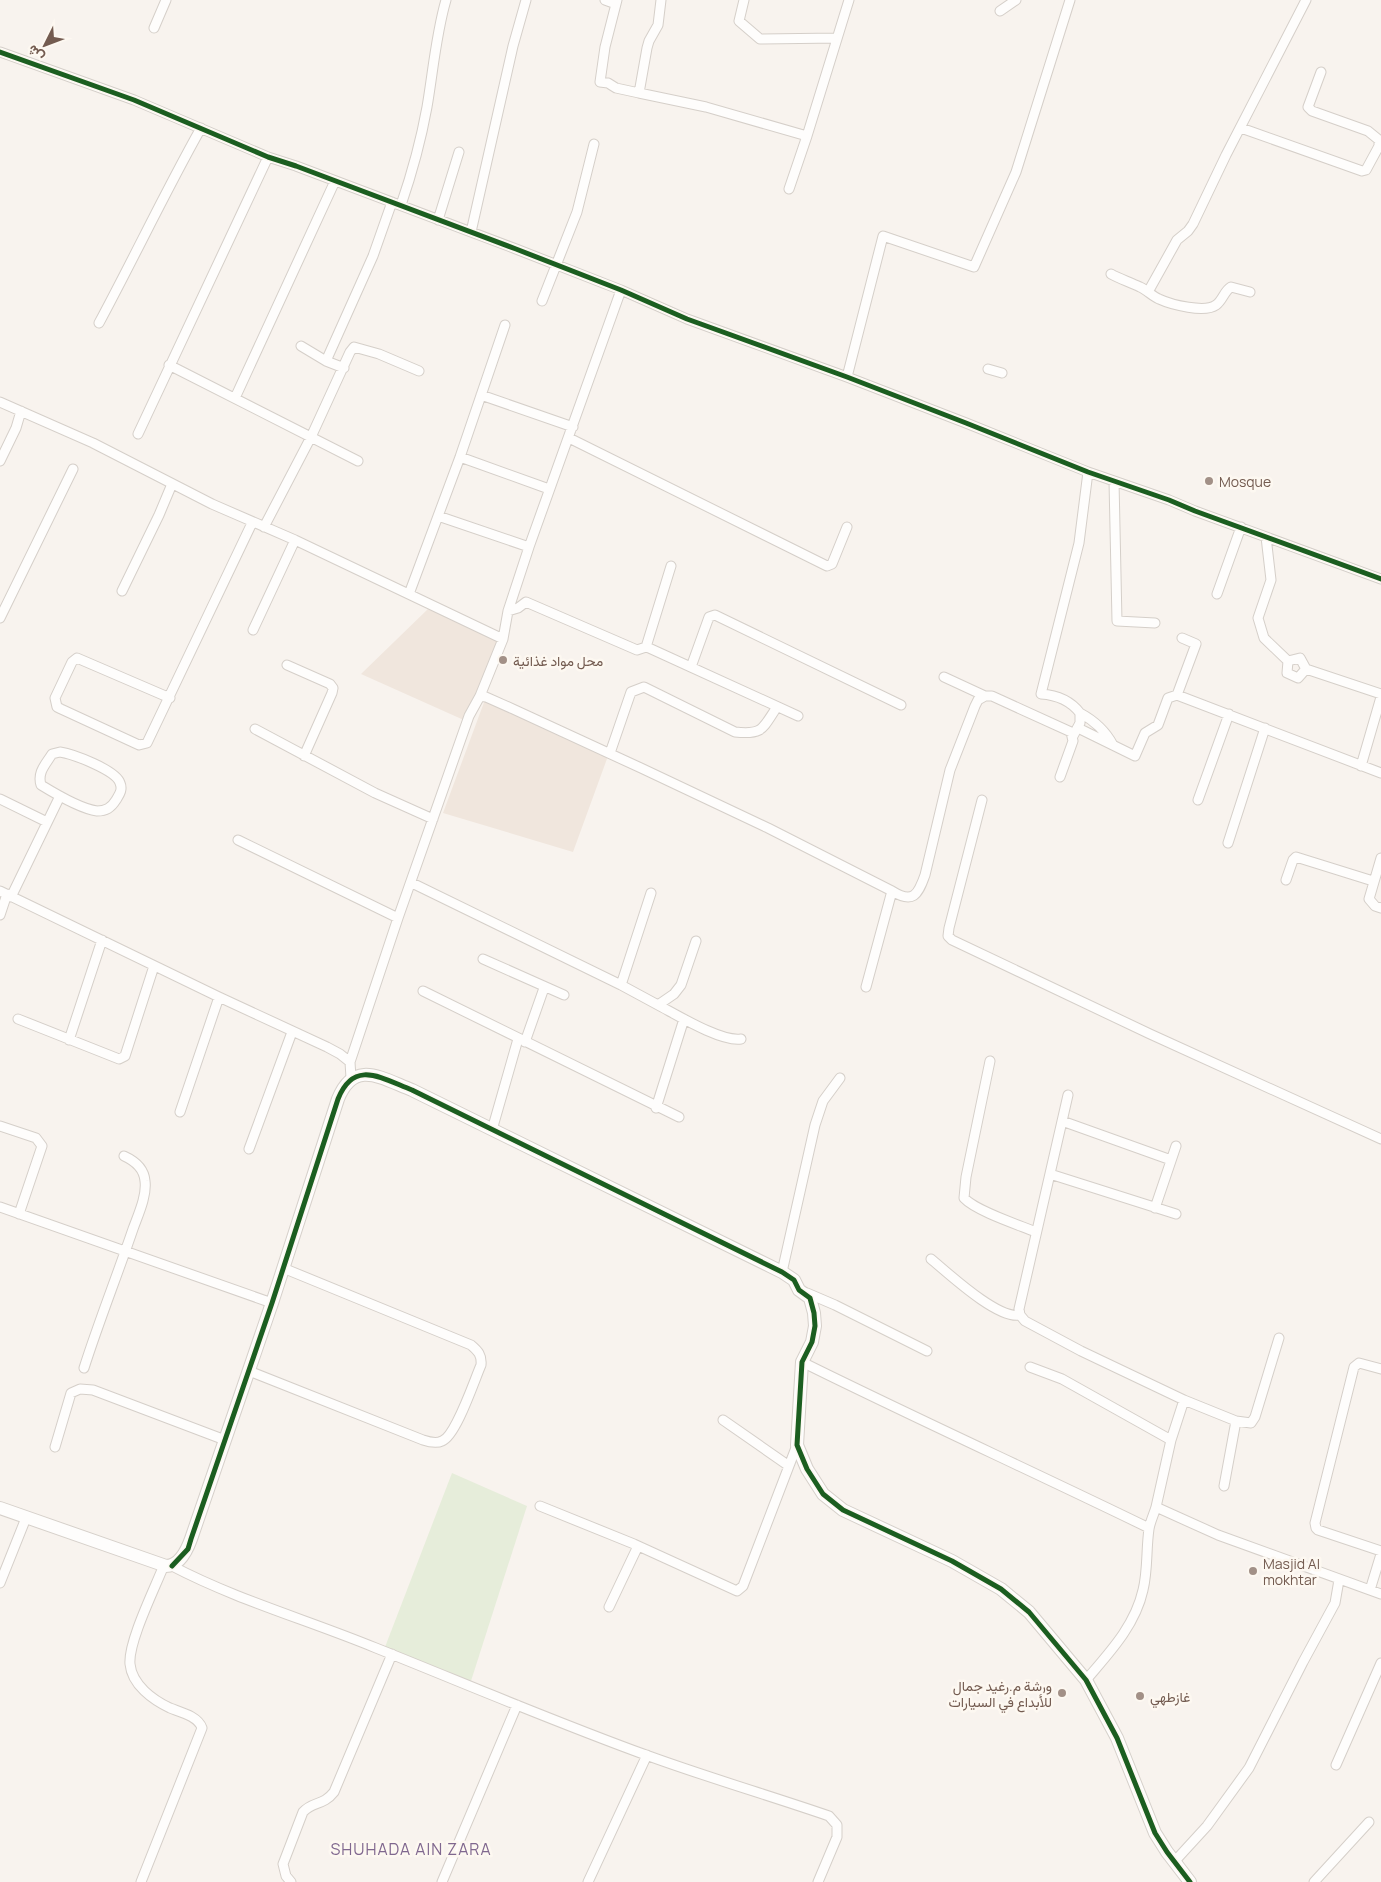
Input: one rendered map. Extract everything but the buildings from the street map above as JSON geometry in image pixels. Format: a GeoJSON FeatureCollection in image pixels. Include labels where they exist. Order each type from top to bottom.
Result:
{"type":"FeatureCollection","features":[{"type":"Feature","properties":{"kind":"street"},"geometry":{"type":"LineString","coordinates":[[154,28],[166,0]]}},
{"type":"Feature","properties":{"kind":"street"},"geometry":{"type":"LineString","coordinates":[[401,205],[412,173],[427,108],[437,42],[446,0]]}},
{"type":"Feature","properties":{"kind":"street"},"geometry":{"type":"LineString","coordinates":[[470,232],[526,0]]}},
{"type":"Feature","properties":{"kind":"street"},"geometry":{"type":"LineString","coordinates":[[605,0],[617,2],[605,47],[600,82],[608,83],[616,88],[706,107],[807,136]]}},
{"type":"Feature","properties":{"kind":"street"},"geometry":{"type":"LineString","coordinates":[[639,93],[646,48],[658,25],[661,0]]}},
{"type":"Feature","properties":{"kind":"street"},"geometry":{"type":"LineString","coordinates":[[744,0],[739,21],[760,39],[837,38]]}},
{"type":"Feature","properties":{"kind":"street"},"geometry":{"type":"LineString","coordinates":[[789,189],[849,0]]}},
{"type":"Feature","properties":{"kind":"street"},"geometry":{"type":"LineString","coordinates":[[1000,11],[1016,0]]}},
{"type":"Feature","properties":{"kind":"street"},"geometry":{"type":"LineString","coordinates":[[847,377],[883,236],[974,267],[1016,172],[1070,0]]}},
{"type":"Feature","properties":{"kind":"street"},"geometry":{"type":"LineString","coordinates":[[1148,292],[1176,240],[1188,231],[1193,224],[1306,0]]}},
{"type":"Feature","properties":{"kind":"street"},"geometry":{"type":"LineString","coordinates":[[0,52],[134,100],[268,158],[296,166],[401,205],[620,290],[695,322],[966,422],[1114,482],[1381,579]]}},
{"type":"Feature","properties":{"kind":"street"},"geometry":{"type":"LineString","coordinates":[[1241,128],[1362,171],[1366,170],[1379,146],[1379,140],[1368,131],[1312,111],[1308,107],[1321,72]]}},
{"type":"Feature","properties":{"kind":"street"},"geometry":{"type":"LineString","coordinates":[[99,323],[134,259],[180,164],[201,128]]}},
{"type":"Feature","properties":{"kind":"street"},"geometry":{"type":"LineString","coordinates":[[542,301],[577,212],[594,144]]}},
{"type":"Feature","properties":{"kind":"street"},"geometry":{"type":"LineString","coordinates":[[438,220],[459,152]]}},
{"type":"Feature","properties":{"kind":"street"},"geometry":{"type":"LineString","coordinates":[[138,434],[268,158]]}},
{"type":"Feature","properties":{"kind":"street"},"geometry":{"type":"LineString","coordinates":[[235,398],[335,181]]}},
{"type":"Feature","properties":{"kind":"street"},"geometry":{"type":"LineString","coordinates":[[326,361],[373,256],[392,202]]}},
{"type":"Feature","properties":{"kind":"street"},"geometry":{"type":"LineString","coordinates":[[1111,274],[1158,299],[1205,309],[1217,304],[1226,290],[1231,287],[1250,292]]}},
{"type":"Feature","properties":{"kind":"street"},"geometry":{"type":"LineString","coordinates":[[351,1078],[350,1062],[398,918],[412,883],[469,716],[480,696],[503,639],[508,611],[529,547],[620,290]]}},
{"type":"Feature","properties":{"kind":"street"},"geometry":{"type":"LineString","coordinates":[[409,594],[460,457],[505,325]]}},
{"type":"Feature","properties":{"kind":"street"},"geometry":{"type":"LineString","coordinates":[[301,346],[326,361],[344,368]]}},
{"type":"Feature","properties":{"kind":"street"},"geometry":{"type":"LineString","coordinates":[[264,527],[311,437],[354,347],[379,354],[419,370]]}},
{"type":"Feature","properties":{"kind":"street"},"geometry":{"type":"LineString","coordinates":[[170,365],[358,461]]}},
{"type":"Feature","properties":{"kind":"street"},"geometry":{"type":"LineString","coordinates":[[988,369],[1002,373]]}},
{"type":"Feature","properties":{"kind":"street"},"geometry":{"type":"LineString","coordinates":[[480,395],[573,427]]}},
{"type":"Feature","properties":{"kind":"street"},"geometry":{"type":"LineString","coordinates":[[0,402],[92,442],[252,523],[295,540],[503,639]]}},
{"type":"Feature","properties":{"kind":"street"},"geometry":{"type":"LineString","coordinates":[[0,461],[16,428],[21,411]]}},
{"type":"Feature","properties":{"kind":"street"},"geometry":{"type":"LineString","coordinates":[[569,438],[827,566],[832,564],[847,527]]}},
{"type":"Feature","properties":{"kind":"street"},"geometry":{"type":"LineString","coordinates":[[460,457],[550,489]]}},
{"type":"Feature","properties":{"kind":"street"},"geometry":{"type":"LineString","coordinates":[[0,618],[73,469]]}},
{"type":"Feature","properties":{"kind":"street"},"geometry":{"type":"LineString","coordinates":[[1088,472],[1079,543],[1040,694],[1054,695],[1068,702],[1105,731],[1113,745]]}},
{"type":"Feature","properties":{"kind":"street"},"geometry":{"type":"LineString","coordinates":[[1114,482],[1117,621],[1155,623]]}},
{"type":"Feature","properties":{"kind":"street"},"geometry":{"type":"LineString","coordinates":[[122,591],[159,516],[172,484]]}},
{"type":"Feature","properties":{"kind":"street"},"geometry":{"type":"LineString","coordinates":[[438,516],[529,547]]}},
{"type":"Feature","properties":{"kind":"street"},"geometry":{"type":"LineString","coordinates":[[170,698],[77,658],[72,662],[55,698],[57,706],[61,710],[140,745],[149,740],[170,698],[252,523]]}},
{"type":"Feature","properties":{"kind":"street"},"geometry":{"type":"LineString","coordinates":[[1218,594],[1241,527]]}},
{"type":"Feature","properties":{"kind":"street"},"geometry":{"type":"LineString","coordinates":[[1266,537],[1271,580],[1258,618],[1264,638],[1288,660]]}},
{"type":"Feature","properties":{"kind":"street"},"geometry":{"type":"LineString","coordinates":[[253,630],[295,540]]}},
{"type":"Feature","properties":{"kind":"street"},"geometry":{"type":"LineString","coordinates":[[646,647],[671,566]]}},
{"type":"Feature","properties":{"kind":"street"},"geometry":{"type":"LineString","coordinates":[[508,611],[518,608],[526,602],[637,650],[646,647],[798,716]]}},
{"type":"Feature","properties":{"kind":"street"},"geometry":{"type":"LineString","coordinates":[[691,667],[709,617],[715,615],[901,705]]}},
{"type":"Feature","properties":{"kind":"street"},"geometry":{"type":"LineString","coordinates":[[1177,695],[1196,644],[1182,638]]}},
{"type":"Feature","properties":{"kind":"street"},"geometry":{"type":"LineString","coordinates":[[1288,660],[1300,658],[1306,669],[1381,696],[1360,766]]}},
{"type":"Feature","properties":{"kind":"street"},"geometry":{"type":"LineString","coordinates":[[1288,660],[1286,673],[1298,678],[1306,669]]}},
{"type":"Feature","properties":{"kind":"street"},"geometry":{"type":"LineString","coordinates":[[287,665],[330,684],[333,688],[304,756]]}},
{"type":"Feature","properties":{"kind":"street"},"geometry":{"type":"LineString","coordinates":[[944,677],[985,696],[992,696],[1071,732],[1113,745],[1135,756],[1145,733],[1158,725],[1168,698],[1177,695],[1381,773]]}},
{"type":"Feature","properties":{"kind":"street"},"geometry":{"type":"LineString","coordinates":[[610,754],[631,692],[644,687],[735,732],[751,734],[762,729],[777,707]]}},
{"type":"Feature","properties":{"kind":"street"},"geometry":{"type":"LineString","coordinates":[[480,696],[513,709],[768,828],[899,895],[910,897],[916,895],[920,890],[926,875],[950,770],[975,706],[978,700],[985,696]]}},
{"type":"Feature","properties":{"kind":"street"},"geometry":{"type":"LineString","coordinates":[[1060,777],[1080,713]]}},
{"type":"Feature","properties":{"kind":"street"},"geometry":{"type":"LineString","coordinates":[[1198,800],[1230,714]]}},
{"type":"Feature","properties":{"kind":"street"},"geometry":{"type":"LineString","coordinates":[[1228,843],[1265,728]]}},
{"type":"Feature","properties":{"kind":"street"},"geometry":{"type":"LineString","coordinates":[[255,729],[375,792],[433,819]]}},
{"type":"Feature","properties":{"kind":"street"},"geometry":{"type":"LineString","coordinates":[[60,752],[71,754],[115,775],[120,782],[121,790],[112,807],[105,810],[95,811],[60,796],[41,785],[39,780],[41,771],[52,754],[60,752]]}},
{"type":"Feature","properties":{"kind":"street"},"geometry":{"type":"LineString","coordinates":[[0,914],[6,894],[60,796]]}},
{"type":"Feature","properties":{"kind":"street"},"geometry":{"type":"LineString","coordinates":[[0,799],[47,822]]}},
{"type":"Feature","properties":{"kind":"street"},"geometry":{"type":"LineString","coordinates":[[982,800],[949,928],[948,936],[952,940],[1150,1034],[1381,1139]]}},
{"type":"Feature","properties":{"kind":"street"},"geometry":{"type":"LineString","coordinates":[[238,840],[398,918]]}},
{"type":"Feature","properties":{"kind":"street"},"geometry":{"type":"LineString","coordinates":[[1286,880],[1293,860],[1296,857],[1373,881]]}},
{"type":"Feature","properties":{"kind":"street"},"geometry":{"type":"LineString","coordinates":[[1381,858],[1369,899],[1375,906],[1381,908]]}},
{"type":"Feature","properties":{"kind":"street"},"geometry":{"type":"LineString","coordinates":[[412,883],[621,985],[684,1019],[732,1040],[741,1039]]}},
{"type":"Feature","properties":{"kind":"street"},"geometry":{"type":"LineString","coordinates":[[866,987],[892,891]]}},
{"type":"Feature","properties":{"kind":"street"},"geometry":{"type":"LineString","coordinates":[[621,985],[651,892]]}},
{"type":"Feature","properties":{"kind":"street"},"geometry":{"type":"LineString","coordinates":[[6,894],[340,1054],[350,1062]]}},
{"type":"Feature","properties":{"kind":"street"},"geometry":{"type":"LineString","coordinates":[[69,1040],[102,940]]}},
{"type":"Feature","properties":{"kind":"street"},"geometry":{"type":"LineString","coordinates":[[658,1005],[674,994],[681,985],[696,941]]}},
{"type":"Feature","properties":{"kind":"street"},"geometry":{"type":"LineString","coordinates":[[483,959],[544,988],[564,995]]}},
{"type":"Feature","properties":{"kind":"street"},"geometry":{"type":"LineString","coordinates":[[18,1019],[119,1059],[122,1058],[125,1056],[154,966]]}},
{"type":"Feature","properties":{"kind":"street"},"geometry":{"type":"LineString","coordinates":[[492,1130],[522,1040],[544,988]]}},
{"type":"Feature","properties":{"kind":"street"},"geometry":{"type":"LineString","coordinates":[[423,991],[679,1118]]}},
{"type":"Feature","properties":{"kind":"street"},"geometry":{"type":"LineString","coordinates":[[180,1112],[219,997]]}},
{"type":"Feature","properties":{"kind":"street"},"geometry":{"type":"LineString","coordinates":[[656,1108],[684,1019]]}},
{"type":"Feature","properties":{"kind":"street"},"geometry":{"type":"LineString","coordinates":[[248,1149],[292,1032]]}},
{"type":"Feature","properties":{"kind":"street"},"geometry":{"type":"LineString","coordinates":[[990,1060],[966,1177],[964,1198],[967,1202],[986,1211],[1036,1232]]}},
{"type":"Feature","properties":{"kind":"street"},"geometry":{"type":"LineString","coordinates":[[141,1882],[202,1728],[197,1720],[159,1703],[145,1692],[133,1673],[130,1664],[134,1640],[168,1566],[188,1548],[272,1303],[338,1100],[343,1087],[351,1078],[371,1075],[412,1090],[782,1272],[794,1280],[800,1290],[810,1298],[815,1326],[812,1342],[802,1362],[797,1445],[741,1590],[734,1591],[638,1546],[540,1506]]}},
{"type":"Feature","properties":{"kind":"street"},"geometry":{"type":"LineString","coordinates":[[782,1272],[815,1125],[823,1101],[840,1078]]}},
{"type":"Feature","properties":{"kind":"street"},"geometry":{"type":"LineString","coordinates":[[1068,1095],[1019,1310],[1020,1315],[1025,1321],[1081,1351],[1184,1400],[1236,1421],[1251,1423],[1255,1417],[1279,1338]]}},
{"type":"Feature","properties":{"kind":"street"},"geometry":{"type":"LineString","coordinates":[[1062,1121],[1171,1160]]}},
{"type":"Feature","properties":{"kind":"street"},"geometry":{"type":"LineString","coordinates":[[0,1126],[36,1138],[42,1146],[19,1214]]}},
{"type":"Feature","properties":{"kind":"street"},"geometry":{"type":"LineString","coordinates":[[1155,1208],[1176,1146]]}},
{"type":"Feature","properties":{"kind":"street"},"geometry":{"type":"LineString","coordinates":[[84,1368],[126,1250],[145,1181],[139,1165],[124,1156]]}},
{"type":"Feature","properties":{"kind":"street"},"geometry":{"type":"LineString","coordinates":[[1050,1174],[1176,1214]]}},
{"type":"Feature","properties":{"kind":"street"},"geometry":{"type":"LineString","coordinates":[[0,1207],[272,1303]]}},
{"type":"Feature","properties":{"kind":"street"},"geometry":{"type":"LineString","coordinates":[[931,1259],[964,1288],[1002,1313],[1013,1317],[1020,1315]]}},
{"type":"Feature","properties":{"kind":"street"},"geometry":{"type":"LineString","coordinates":[[249,1370],[423,1440],[436,1443],[444,1441],[455,1427],[481,1365],[482,1359],[479,1352],[471,1345],[283,1268]]}},
{"type":"Feature","properties":{"kind":"street"},"geometry":{"type":"LineString","coordinates":[[800,1290],[835,1305],[927,1351]]}},
{"type":"Feature","properties":{"kind":"street"},"geometry":{"type":"LineString","coordinates":[[802,1362],[907,1414],[1023,1466],[1149,1528]]}},
{"type":"Feature","properties":{"kind":"street"},"geometry":{"type":"LineString","coordinates":[[1370,1590],[1381,1553],[1318,1530],[1315,1523],[1354,1367],[1359,1363],[1381,1370]]}},
{"type":"Feature","properties":{"kind":"street"},"geometry":{"type":"LineString","coordinates":[[1030,1367],[1062,1379],[1171,1440]]}},
{"type":"Feature","properties":{"kind":"street"},"geometry":{"type":"LineString","coordinates":[[55,1447],[71,1393],[80,1389],[93,1390],[225,1440]]}},
{"type":"Feature","properties":{"kind":"street"},"geometry":{"type":"LineString","coordinates":[[1086,1680],[1128,1626],[1138,1608],[1147,1563],[1149,1528],[1156,1507],[1171,1440],[1184,1400]]}},
{"type":"Feature","properties":{"kind":"street"},"geometry":{"type":"LineString","coordinates":[[723,1420],[789,1466]]}},
{"type":"Feature","properties":{"kind":"street"},"geometry":{"type":"LineString","coordinates":[[1224,1486],[1236,1421]]}},
{"type":"Feature","properties":{"kind":"street"},"geometry":{"type":"LineString","coordinates":[[797,1445],[807,1469],[823,1494],[843,1510],[952,1561],[1002,1589],[1029,1612],[1086,1680],[1117,1738],[1155,1833],[1190,1882]]}},
{"type":"Feature","properties":{"kind":"street"},"geometry":{"type":"LineString","coordinates":[[1156,1507],[1218,1535],[1381,1594]]}},
{"type":"Feature","properties":{"kind":"street"},"geometry":{"type":"LineString","coordinates":[[0,1508],[168,1566],[246,1599],[392,1654],[647,1755],[829,1816],[837,1825],[837,1837],[818,1882]]}},
{"type":"Feature","properties":{"kind":"street"},"geometry":{"type":"LineString","coordinates":[[0,1583],[26,1518]]}},
{"type":"Feature","properties":{"kind":"street"},"geometry":{"type":"LineString","coordinates":[[609,1607],[638,1546]]}},
{"type":"Feature","properties":{"kind":"street"},"geometry":{"type":"LineString","coordinates":[[1174,1862],[1207,1826],[1249,1768],[1334,1603],[1339,1580]]}},
{"type":"Feature","properties":{"kind":"street"},"geometry":{"type":"LineString","coordinates":[[291,1882],[286,1876],[283,1864],[303,1812],[327,1800],[334,1792],[392,1654]]}},
{"type":"Feature","properties":{"kind":"street"},"geometry":{"type":"LineString","coordinates":[[1336,1765],[1381,1663]]}},
{"type":"Feature","properties":{"kind":"street"},"geometry":{"type":"LineString","coordinates":[[442,1882],[517,1705]]}},
{"type":"Feature","properties":{"kind":"street"},"geometry":{"type":"LineString","coordinates":[[588,1882],[647,1755]]}},
{"type":"Feature","properties":{"kind":"street"},"geometry":{"type":"LineString","coordinates":[[1314,1882],[1369,1822]]}},
{"type":"Feature","properties":{"kind":"shaded area"},"geometry":{"type":"Polygon","coordinates":[[[429,608],[501,640],[466,721],[361,674],[429,608]]]}},
{"type":"Feature","properties":{"kind":"shaded area"},"geometry":{"type":"Polygon","coordinates":[[[486,697],[608,756],[573,852],[443,813],[486,697]]]}},
{"type":"Feature","properties":{"kind":"green space"},"geometry":{"type":"Polygon","coordinates":[[[452,1473],[527,1506],[471,1681],[385,1647],[452,1473]]]}},
{"type":"Feature","properties":{"kind":"cycle path"},"geometry":{"type":"LineString","coordinates":[[0,52],[134,100],[268,157],[516,249],[621,290],[687,319],[847,377],[1088,472],[1381,579]]}},
{"type":"Feature","properties":{"kind":"cycle path"},"geometry":{"type":"LineString","coordinates":[[172,1566],[188,1549],[272,1303],[338,1099],[352,1079],[360,1075],[379,1077],[412,1090],[782,1272],[794,1280],[799,1290],[810,1298],[815,1326],[812,1342],[802,1362],[797,1445],[807,1469],[823,1494],[843,1510],[952,1561],[1001,1589],[1029,1612],[1086,1680],[1117,1738],[1155,1833],[1190,1882]]}},
{"type":"Feature","properties":{"kind":"place","name":"Mosque"},"geometry":{"type":"Point","coordinates":[1209,481]}},
{"type":"Feature","properties":{"kind":"place","name":"محل مواد غذائية"},"geometry":{"type":"Point","coordinates":[503,660]}},
{"type":"Feature","properties":{"kind":"place","name":"Masjid Al mokhtar"},"geometry":{"type":"Point","coordinates":[1253,1571]}},
{"type":"Feature","properties":{"kind":"place","name":"ورشة م.رغيد جمال للأبداع في السيارات"},"geometry":{"type":"Point","coordinates":[1062,1693]}},
{"type":"Feature","properties":{"kind":"place","name":"غازطهي"},"geometry":{"type":"Point","coordinates":[1140,1696]}},
{"type":"Feature","properties":{"kind":"district","name":"SHUHADA AIN ZARA"},"geometry":{"type":"Point","coordinates":[411,1849]}}]}
